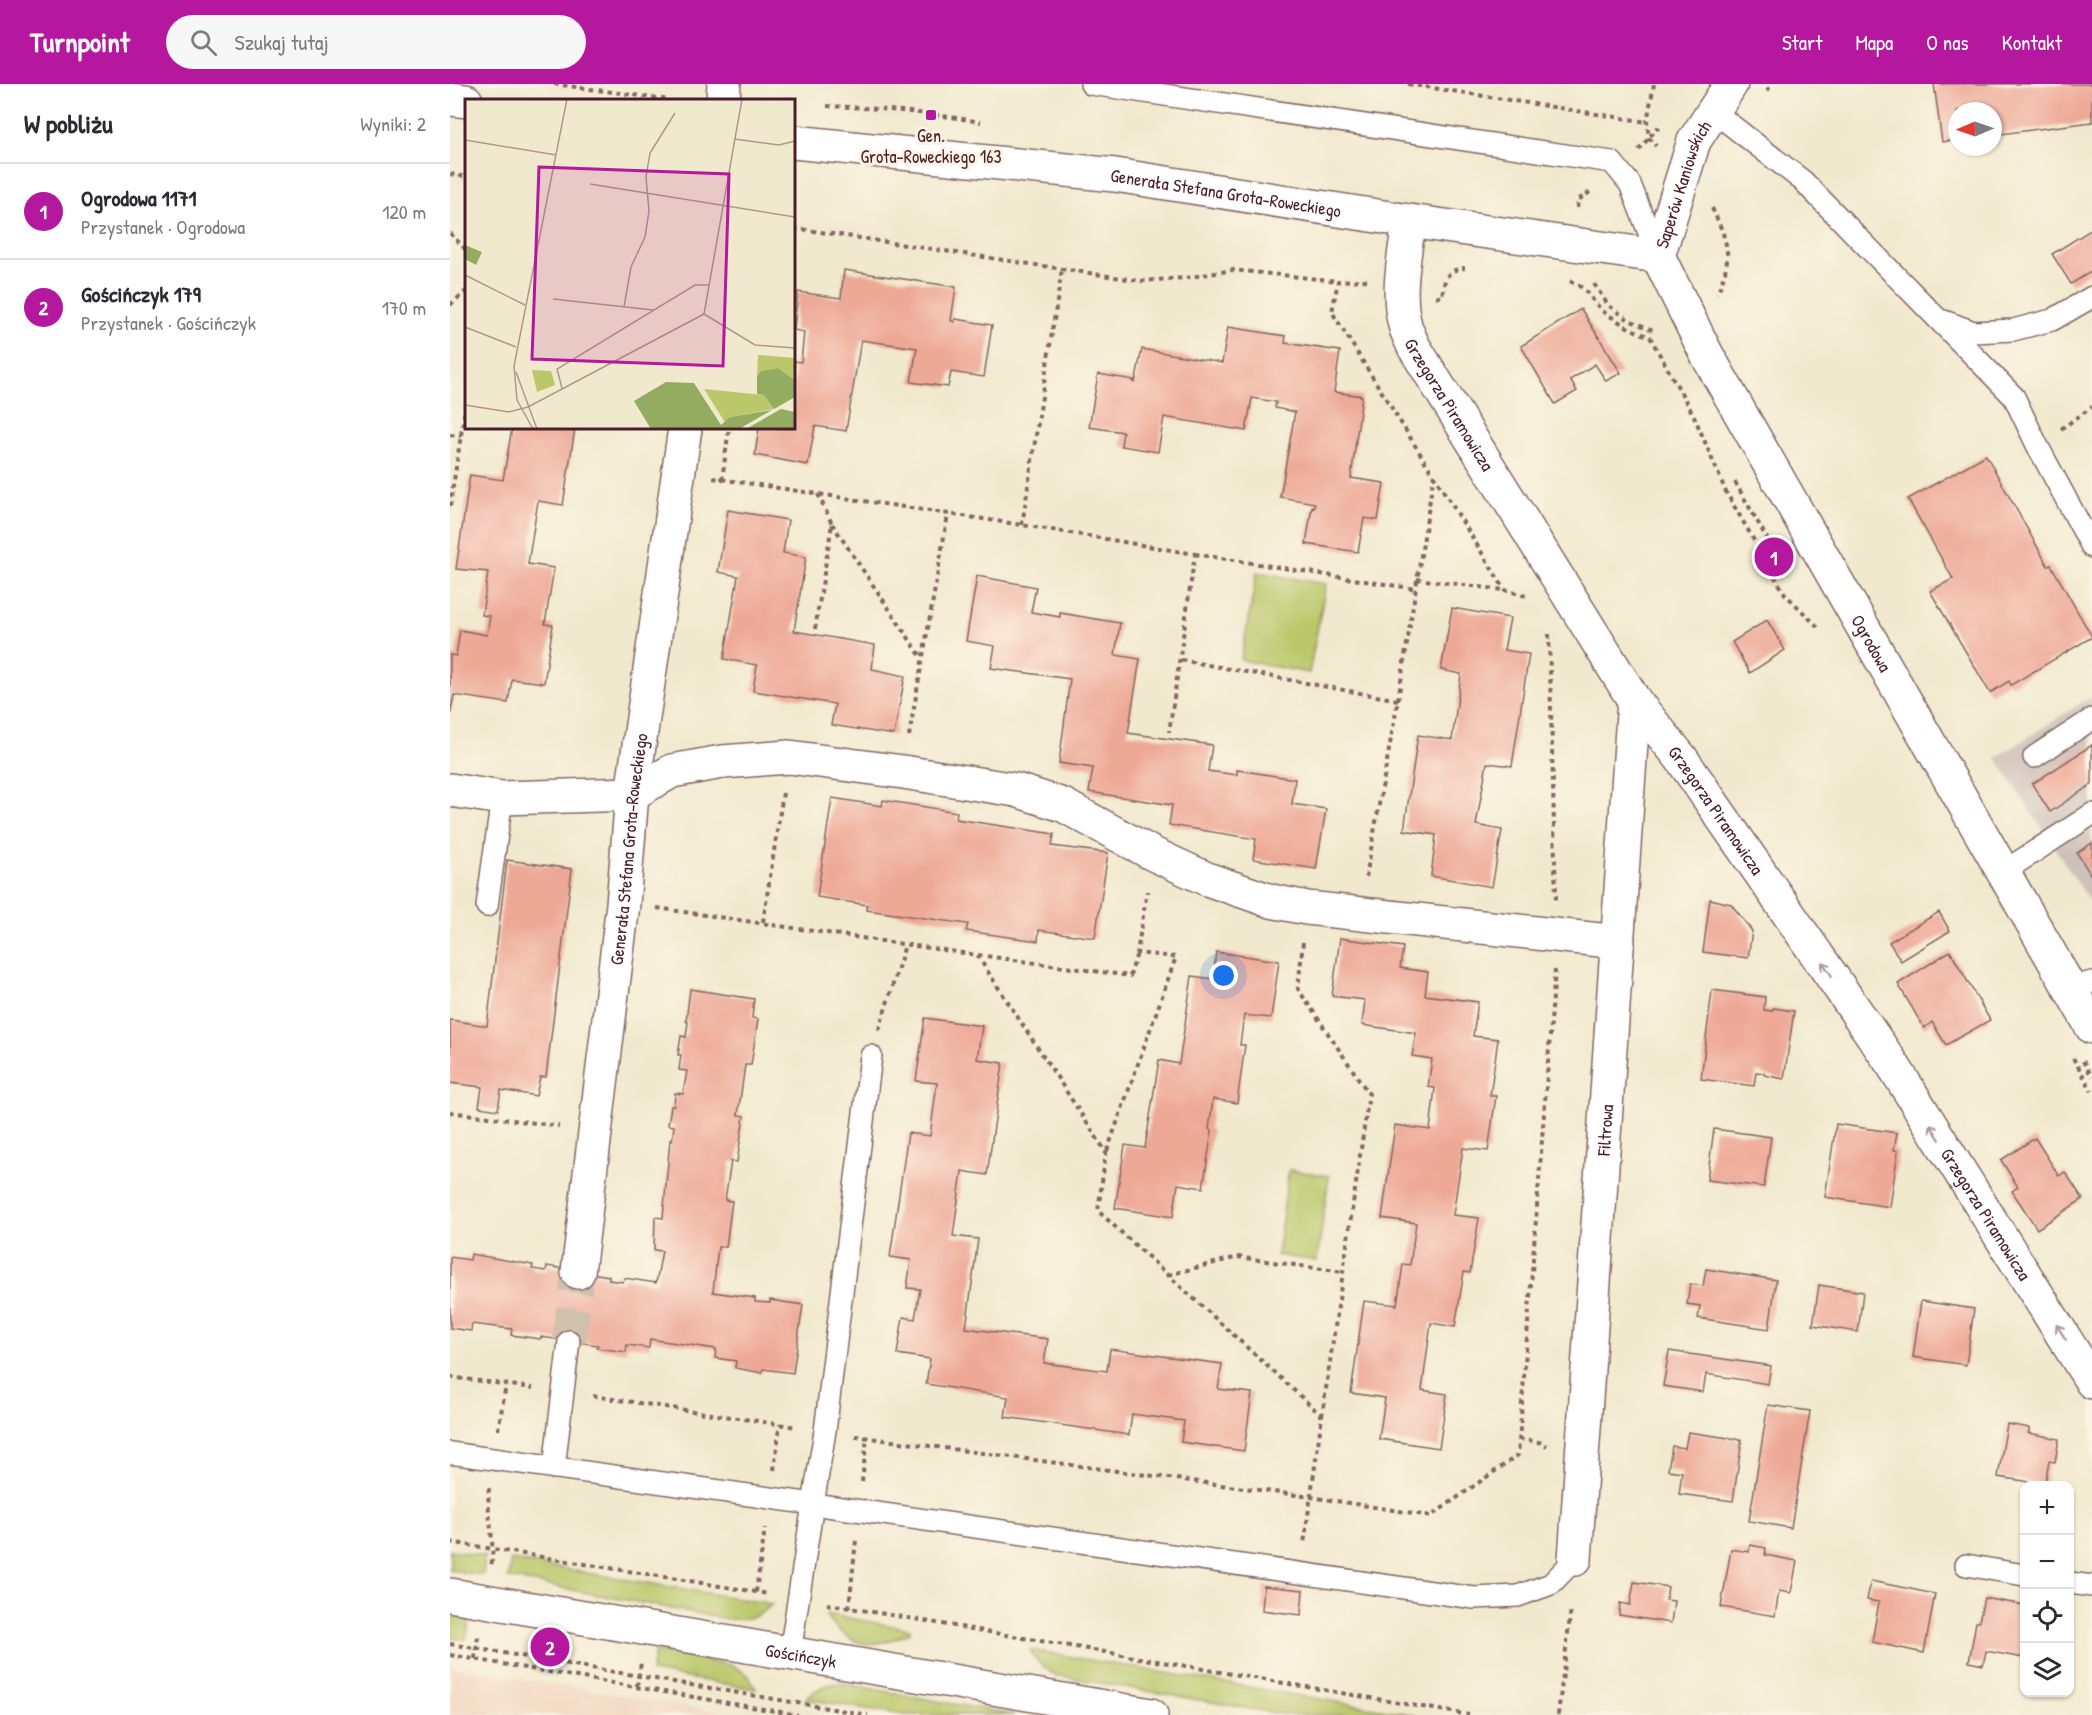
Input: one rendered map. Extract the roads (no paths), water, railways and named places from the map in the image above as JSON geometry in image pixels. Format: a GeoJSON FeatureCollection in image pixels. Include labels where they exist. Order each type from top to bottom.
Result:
{"type":"FeatureCollection","features":[{"type":"Feature","properties":{"kind":"street"},"geometry":{"type":"LineString","coordinates":[[723,99],[724,84]]}},
{"type":"Feature","properties":{"kind":"street","name":"Saperów Kaniowskich"},"geometry":{"type":"LineString","coordinates":[[1658,256],[1694,141],[1731,84]]}},
{"type":"Feature","properties":{"kind":"street"},"geometry":{"type":"LineString","coordinates":[[450,99],[465,101]]}},
{"type":"Feature","properties":{"kind":"street","name":"Generała Stefana Grota-Roweckiego"},"geometry":{"type":"LineString","coordinates":[[795,142],[1115,175],[1409,221],[1658,256]]}},
{"type":"Feature","properties":{"kind":"street","name":"Grzegorza Piramowicza"},"geometry":{"type":"LineString","coordinates":[[1409,221],[1402,299],[1405,325],[1414,347],[1634,700],[1681,759],[1893,1065],[2092,1382]]}},
{"type":"Feature","properties":{"kind":"street","name":"Ogrodowa"},"geometry":{"type":"LineString","coordinates":[[1658,256],[1707,356],[2002,872],[2081,985],[2092,1027]]}},
{"type":"Feature","properties":{"kind":"street","name":"Generała Stefana Grota-Roweckiego"},"geometry":{"type":"LineString","coordinates":[[578,1272],[623,904],[632,794],[685,429]]}},
{"type":"Feature","properties":{"kind":"street","name":"Filtrowa"},"geometry":{"type":"LineString","coordinates":[[1575,1559],[1634,700]]}},
{"type":"Feature","properties":{"kind":"street"},"geometry":{"type":"LineString","coordinates":[[450,790],[502,798],[632,794],[672,771],[722,762],[789,757],[903,772],[1026,793],[1063,805],[1153,854],[1218,883],[1271,902],[1360,915],[1618,942]]}},
{"type":"Feature","properties":{"kind":"street","name":"Gościńczyk"},"geometry":{"type":"LineString","coordinates":[[450,1595],[1151,1715]]}},
{"type":"Feature","properties":{"kind":"lane"},"geometry":{"type":"LineString","coordinates":[[1091,84],[1612,162],[1630,184],[1658,256]]}},
{"type":"Feature","properties":{"kind":"lane"},"geometry":{"type":"LineString","coordinates":[[1713,111],[1803,181],[2014,398],[2037,446],[2092,547]]}},
{"type":"Feature","properties":{"kind":"lane"},"geometry":{"type":"LineString","coordinates":[[1937,319],[1974,332],[2013,330],[2052,320],[2092,297]]}},
{"type":"Feature","properties":{"kind":"lane"},"geometry":{"type":"LineString","coordinates":[[2034,757],[2092,719]]}},
{"type":"Feature","properties":{"kind":"lane"},"geometry":{"type":"LineString","coordinates":[[487,906],[502,798]]}},
{"type":"Feature","properties":{"kind":"lane"},"geometry":{"type":"LineString","coordinates":[[2002,872],[2092,814]]}},
{"type":"Feature","properties":{"kind":"lane"},"geometry":{"type":"LineString","coordinates":[[790,1653],[825,1431],[872,1056]]}},
{"type":"Feature","properties":{"kind":"lane"},"geometry":{"type":"LineString","coordinates":[[554,1467],[569,1341]]}},
{"type":"Feature","properties":{"kind":"lane"},"geometry":{"type":"LineString","coordinates":[[450,1453],[1474,1598],[1518,1596],[1551,1584],[1575,1559]]}},
{"type":"Feature","properties":{"kind":"lane"},"geometry":{"type":"LineString","coordinates":[[1966,1565],[2020,1574]]}},
{"type":"Feature","properties":{"kind":"lane"},"geometry":{"type":"LineString","coordinates":[[2074,1584],[2092,1587]]}},
{"type":"Feature","properties":{"kind":"tunnel"},"geometry":{"type":"LineString","coordinates":[[569,1341],[578,1272]]}},
{"type":"Feature","properties":{"kind":"place","name":"Gen. Grota-Roweckiego 163"},"geometry":{"type":"Point","coordinates":[931,115]}},
{"type":"Feature","properties":{"kind":"place","name":"Ogrodowa 1171"},"geometry":{"type":"Point","coordinates":[1774,557]}},
{"type":"Feature","properties":{"kind":"place","name":"Gościńczyk 179"},"geometry":{"type":"Point","coordinates":[550,1647]}}]}
